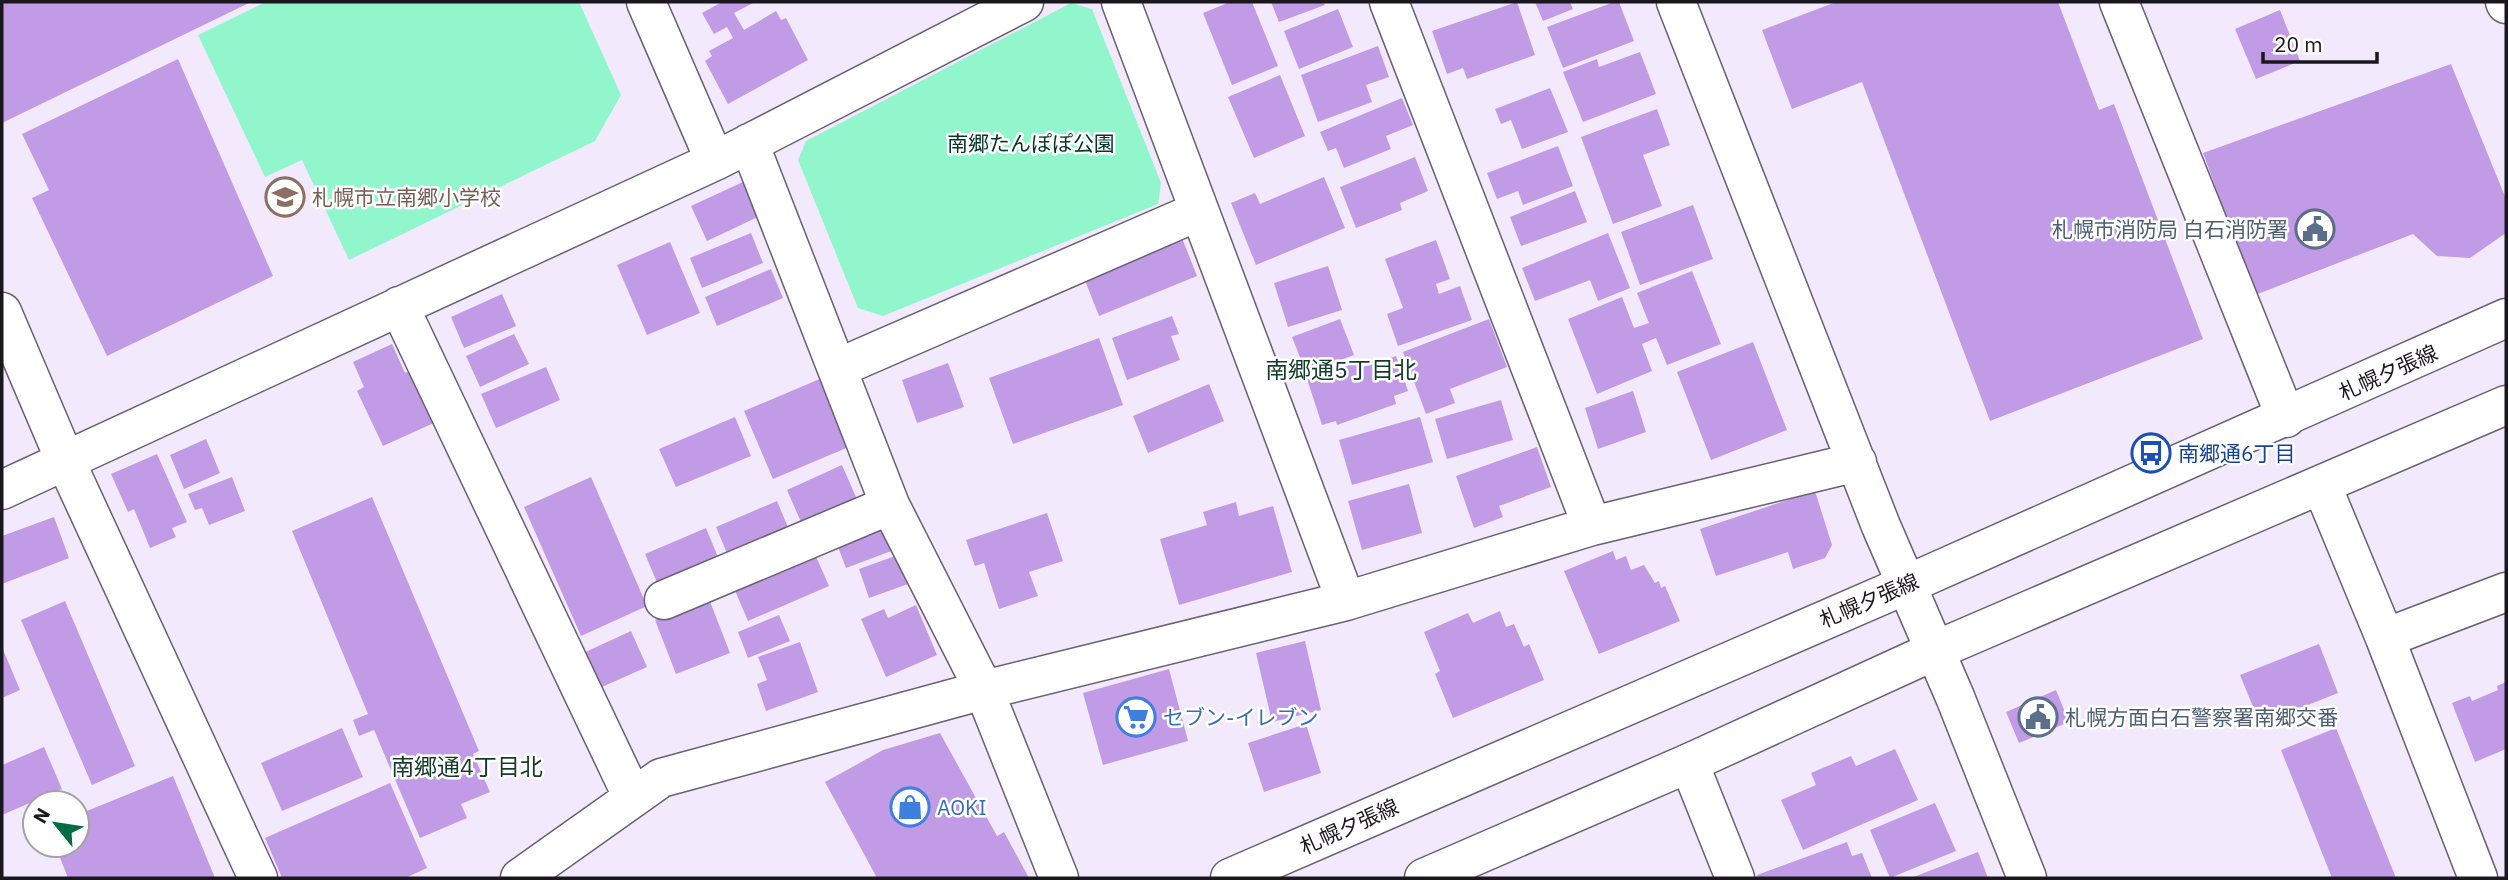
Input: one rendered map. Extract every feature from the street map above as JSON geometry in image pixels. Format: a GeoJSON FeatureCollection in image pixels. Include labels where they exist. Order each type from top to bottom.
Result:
{"type":"FeatureCollection","features":[{"type":"Feature","properties":{"kind":"street"},"geometry":{"type":"LineString","coordinates":[[646,2],[715,161]]}},
{"type":"Feature","properties":{"kind":"street"},"geometry":{"type":"LineString","coordinates":[[2,490],[715,161],[1024,2]]}},
{"type":"Feature","properties":{"kind":"street"},"geometry":{"type":"LineString","coordinates":[[1121,2],[1346,601]]}},
{"type":"Feature","properties":{"kind":"street"},"geometry":{"type":"LineString","coordinates":[[1389,2],[1592,526]]}},
{"type":"Feature","properties":{"kind":"street"},"geometry":{"type":"LineString","coordinates":[[1676,2],[1881,526],[1908,584],[2027,878]]}},
{"type":"Feature","properties":{"kind":"street"},"geometry":{"type":"LineString","coordinates":[[2119,2],[2286,418]]}},
{"type":"Feature","properties":{"kind":"street"},"geometry":{"type":"LineString","coordinates":[[749,143],[890,505],[984,690],[1059,878]]}},
{"type":"Feature","properties":{"kind":"street"},"geometry":{"type":"LineString","coordinates":[[838,368],[1199,211]]}},
{"type":"Feature","properties":{"kind":"street"},"geometry":{"type":"LineString","coordinates":[[399,306],[633,798]]}},
{"type":"Feature","properties":{"kind":"street"},"geometry":{"type":"LineString","coordinates":[[2,312],[65,460],[258,878]]}},
{"type":"Feature","properties":{"kind":"street","name":"札幌夕張線"},"geometry":{"type":"LineString","coordinates":[[1230,878],[1908,584],[2506,318]]}},
{"type":"Feature","properties":{"kind":"street"},"geometry":{"type":"LineString","coordinates":[[1424,878],[1474,868],[1689,763],[1934,651],[2506,405]]}},
{"type":"Feature","properties":{"kind":"street"},"geometry":{"type":"LineString","coordinates":[[520,878],[661,778],[984,690],[1346,601],[1592,526],[1857,462]]}},
{"type":"Feature","properties":{"kind":"street"},"geometry":{"type":"LineString","coordinates":[[2322,486],[2385,638],[2478,878]]}},
{"type":"Feature","properties":{"kind":"street"},"geometry":{"type":"LineString","coordinates":[[664,600],[890,505]]}},
{"type":"Feature","properties":{"kind":"street"},"geometry":{"type":"LineString","coordinates":[[2385,638],[2506,592]]}},
{"type":"Feature","properties":{"kind":"street"},"geometry":{"type":"LineString","coordinates":[[1689,763],[1735,878]]}},
{"type":"Feature","properties":{"kind":"street"},"geometry":{"type":"LineString","coordinates":[[2497,878],[2506,874]]}},
{"type":"Feature","properties":{"kind":"green space"},"geometry":{"type":"Polygon","coordinates":[[[266,2],[579,2],[621,95],[595,141],[349,260],[302,160],[265,177],[198,35],[266,2]]]}},
{"type":"Feature","properties":{"kind":"green space","name":"南郷たんぽぽ公園"},"geometry":{"type":"Polygon","coordinates":[[[1071,3],[1092,9],[1161,183],[1158,204],[883,316],[858,308],[798,160],[806,141],[1071,3]]]}},
{"type":"Feature","properties":{"kind":"building"},"geometry":{"type":"Polygon","coordinates":[[[2,2],[251,2],[2,123],[2,2]]]}},
{"type":"Feature","properties":{"kind":"building"},"geometry":{"type":"Polygon","coordinates":[[[722,2],[755,2],[734,13],[744,30],[776,11],[781,20],[786,18],[808,60],[728,104],[705,61],[712,56],[709,51],[733,38],[727,27],[714,34],[702,13],[722,2]]]}},
{"type":"Feature","properties":{"kind":"building"},"geometry":{"type":"Polygon","coordinates":[[[1230,2],[1252,2],[1278,66],[1232,85],[1203,13],[1230,2]]]}},
{"type":"Feature","properties":{"kind":"building"},"geometry":{"type":"Polygon","coordinates":[[[1271,2],[1323,2],[1325,5],[1279,22],[1271,2]]]}},
{"type":"Feature","properties":{"kind":"building"},"geometry":{"type":"Polygon","coordinates":[[[1517,2],[1535,55],[1467,79],[1463,68],[1447,74],[1432,31],[1517,2]]]}},
{"type":"Feature","properties":{"kind":"building"},"geometry":{"type":"Polygon","coordinates":[[[1535,2],[1570,2],[1573,9],[1543,21],[1535,2]]]}},
{"type":"Feature","properties":{"kind":"building"},"geometry":{"type":"Polygon","coordinates":[[[1619,2],[1634,41],[1563,68],[1547,27],[1619,2]]]}},
{"type":"Feature","properties":{"kind":"building"},"geometry":{"type":"Polygon","coordinates":[[[1836,2],[2058,2],[2099,110],[2114,104],[2203,339],[1990,421],[1862,82],[1792,109],[1762,30],[1836,2]]]}},
{"type":"Feature","properties":{"kind":"building"},"geometry":{"type":"Polygon","coordinates":[[[1338,9],[1353,47],[1299,69],[1284,31],[1338,9]]]}},
{"type":"Feature","properties":{"kind":"building"},"geometry":{"type":"Polygon","coordinates":[[[2280,10],[2300,61],[2256,79],[2235,29],[2280,10]]]}},
{"type":"Feature","properties":{"kind":"building"},"geometry":{"type":"Polygon","coordinates":[[[1378,46],[1389,77],[1366,85],[1372,102],[1318,122],[1301,75],[1378,46]]]}},
{"type":"Feature","properties":{"kind":"building"},"geometry":{"type":"Polygon","coordinates":[[[1640,52],[1656,94],[1583,122],[1563,72],[1597,59],[1599,67],[1640,52]]]}},
{"type":"Feature","properties":{"kind":"building"},"geometry":{"type":"Polygon","coordinates":[[[178,59],[273,276],[107,356],[32,198],[49,190],[22,134],[178,59]]]}},
{"type":"Feature","properties":{"kind":"building"},"geometry":{"type":"Polygon","coordinates":[[[2451,64],[2506,199],[2506,233],[2470,258],[2437,256],[2413,234],[2255,295],[2203,153],[2451,64]]]}},
{"type":"Feature","properties":{"kind":"building"},"geometry":{"type":"Polygon","coordinates":[[[1280,75],[1305,136],[1254,158],[1228,97],[1280,75]]]}},
{"type":"Feature","properties":{"kind":"building"},"geometry":{"type":"Polygon","coordinates":[[[1550,88],[1568,132],[1522,149],[1511,120],[1501,124],[1495,109],[1550,88]]]}},
{"type":"Feature","properties":{"kind":"building"},"geometry":{"type":"Polygon","coordinates":[[[1402,98],[1413,125],[1386,136],[1391,149],[1344,168],[1336,148],[1328,151],[1320,132],[1402,98]]]}},
{"type":"Feature","properties":{"kind":"building"},"geometry":{"type":"Polygon","coordinates":[[[1657,109],[1670,145],[1643,155],[1662,206],[1613,224],[1581,137],[1657,109]]]}},
{"type":"Feature","properties":{"kind":"building"},"geometry":{"type":"Polygon","coordinates":[[[1558,146],[1573,186],[1523,205],[1518,191],[1497,199],[1487,173],[1558,146]]]}},
{"type":"Feature","properties":{"kind":"building"},"geometry":{"type":"Polygon","coordinates":[[[1415,157],[1428,191],[1400,203],[1402,210],[1356,228],[1340,187],[1415,157]]]}},
{"type":"Feature","properties":{"kind":"building"},"geometry":{"type":"Polygon","coordinates":[[[1324,177],[1345,228],[1256,265],[1231,203],[1255,193],[1260,204],[1324,177]]]}},
{"type":"Feature","properties":{"kind":"building"},"geometry":{"type":"Polygon","coordinates":[[[745,181],[760,216],[707,241],[691,206],[745,181]]]}},
{"type":"Feature","properties":{"kind":"building"},"geometry":{"type":"Polygon","coordinates":[[[1575,191],[1587,222],[1521,246],[1510,217],[1575,191]]]}},
{"type":"Feature","properties":{"kind":"building"},"geometry":{"type":"Polygon","coordinates":[[[1693,205],[1713,259],[1640,285],[1621,232],[1693,205]]]}},
{"type":"Feature","properties":{"kind":"building"},"geometry":{"type":"Polygon","coordinates":[[[751,233],[763,263],[702,288],[690,258],[751,233]]]}},
{"type":"Feature","properties":{"kind":"building"},"geometry":{"type":"Polygon","coordinates":[[[1608,233],[1630,288],[1598,301],[1590,280],[1535,301],[1522,268],[1608,233]]]}},
{"type":"Feature","properties":{"kind":"building"},"geometry":{"type":"Polygon","coordinates":[[[1182,238],[1197,276],[1099,316],[1084,278],[1182,238]]]}},
{"type":"Feature","properties":{"kind":"building"},"geometry":{"type":"Polygon","coordinates":[[[1436,240],[1450,279],[1436,284],[1439,294],[1460,286],[1472,320],[1398,346],[1387,314],[1403,308],[1385,259],[1436,240]]]}},
{"type":"Feature","properties":{"kind":"building"},"geometry":{"type":"Polygon","coordinates":[[[670,242],[700,313],[647,335],[617,265],[670,242]]]}},
{"type":"Feature","properties":{"kind":"building"},"geometry":{"type":"Polygon","coordinates":[[[1328,266],[1342,310],[1288,327],[1274,283],[1328,266]]]}},
{"type":"Feature","properties":{"kind":"building"},"geometry":{"type":"Polygon","coordinates":[[[771,269],[783,298],[717,326],[705,297],[771,269]]]}},
{"type":"Feature","properties":{"kind":"building"},"geometry":{"type":"Polygon","coordinates":[[[1692,271],[1721,344],[1667,365],[1656,338],[1642,344],[1652,371],[1597,394],[1568,319],[1622,297],[1634,328],[1649,323],[1637,293],[1692,271]]]}},
{"type":"Feature","properties":{"kind":"building"},"geometry":{"type":"Polygon","coordinates":[[[502,294],[516,326],[464,348],[451,317],[502,294]]]}},
{"type":"Feature","properties":{"kind":"building"},"geometry":{"type":"Polygon","coordinates":[[[1172,316],[1179,334],[1171,336],[1180,360],[1127,380],[1112,338],[1172,316]]]}},
{"type":"Feature","properties":{"kind":"building"},"geometry":{"type":"Polygon","coordinates":[[[1340,319],[1354,355],[1306,373],[1292,337],[1340,319]]]}},
{"type":"Feature","properties":{"kind":"building"},"geometry":{"type":"Polygon","coordinates":[[[1489,319],[1507,367],[1450,389],[1455,403],[1426,414],[1403,352],[1489,319]]]}},
{"type":"Feature","properties":{"kind":"building"},"geometry":{"type":"Polygon","coordinates":[[[514,334],[529,364],[480,387],[466,356],[514,334]]]}},
{"type":"Feature","properties":{"kind":"building"},"geometry":{"type":"Polygon","coordinates":[[[1099,338],[1123,405],[1013,444],[989,378],[1099,338]]]}},
{"type":"Feature","properties":{"kind":"building"},"geometry":{"type":"Polygon","coordinates":[[[1753,342],[1787,430],[1711,460],[1677,372],[1753,342]]]}},
{"type":"Feature","properties":{"kind":"building"},"geometry":{"type":"Polygon","coordinates":[[[392,344],[405,373],[412,370],[436,422],[383,446],[357,391],[364,387],[353,362],[392,344]]]}},
{"type":"Feature","properties":{"kind":"building"},"geometry":{"type":"Polygon","coordinates":[[[1396,356],[1408,391],[1394,396],[1396,404],[1337,425],[1336,421],[1322,425],[1307,379],[1358,362],[1360,368],[1396,356]]]}},
{"type":"Feature","properties":{"kind":"building"},"geometry":{"type":"Polygon","coordinates":[[[948,363],[964,407],[917,423],[902,380],[948,363]]]}},
{"type":"Feature","properties":{"kind":"building"},"geometry":{"type":"Polygon","coordinates":[[[546,367],[560,400],[496,428],[481,394],[546,367]]]}},
{"type":"Feature","properties":{"kind":"building"},"geometry":{"type":"Polygon","coordinates":[[[822,378],[851,446],[773,479],[744,411],[822,378]]]}},
{"type":"Feature","properties":{"kind":"building"},"geometry":{"type":"Polygon","coordinates":[[[1209,384],[1224,421],[1148,453],[1133,416],[1209,384]]]}},
{"type":"Feature","properties":{"kind":"building"},"geometry":{"type":"Polygon","coordinates":[[[1633,391],[1646,432],[1598,449],[1585,408],[1633,391]]]}},
{"type":"Feature","properties":{"kind":"building"},"geometry":{"type":"Polygon","coordinates":[[[1501,400],[1513,440],[1447,459],[1435,419],[1501,400]]]}},
{"type":"Feature","properties":{"kind":"building"},"geometry":{"type":"Polygon","coordinates":[[[735,417],[751,456],[676,487],[659,449],[735,417]]]}},
{"type":"Feature","properties":{"kind":"building"},"geometry":{"type":"Polygon","coordinates":[[[1420,417],[1433,462],[1352,485],[1339,440],[1420,417]]]}},
{"type":"Feature","properties":{"kind":"building"},"geometry":{"type":"Polygon","coordinates":[[[206,439],[220,473],[184,489],[170,455],[206,439]]]}},
{"type":"Feature","properties":{"kind":"building"},"geometry":{"type":"Polygon","coordinates":[[[1537,447],[1551,487],[1499,506],[1503,517],[1474,528],[1456,476],[1537,447]]]}},
{"type":"Feature","properties":{"kind":"building"},"geometry":{"type":"Polygon","coordinates":[[[157,454],[187,522],[172,528],[176,537],[150,548],[134,509],[128,512],[111,474],[157,454]]]}},
{"type":"Feature","properties":{"kind":"building"},"geometry":{"type":"Polygon","coordinates":[[[842,465],[859,504],[804,529],[787,490],[842,465]]]}},
{"type":"Feature","properties":{"kind":"building"},"geometry":{"type":"Polygon","coordinates":[[[232,477],[245,511],[209,525],[202,508],[195,510],[188,494],[232,477]]]}},
{"type":"Feature","properties":{"kind":"building"},"geometry":{"type":"Polygon","coordinates":[[[591,477],[647,606],[581,636],[524,507],[591,477]]]}},
{"type":"Feature","properties":{"kind":"building"},"geometry":{"type":"Polygon","coordinates":[[[1409,484],[1422,533],[1362,550],[1348,501],[1409,484]]]}},
{"type":"Feature","properties":{"kind":"building"},"geometry":{"type":"Polygon","coordinates":[[[1815,491],[1832,545],[1825,558],[1793,569],[1788,552],[1716,576],[1700,529],[1815,491]]]}},
{"type":"Feature","properties":{"kind":"building"},"geometry":{"type":"Polygon","coordinates":[[[372,497],[479,751],[473,754],[490,792],[461,804],[467,818],[420,838],[374,730],[359,736],[353,720],[368,714],[292,531],[372,497]]]}},
{"type":"Feature","properties":{"kind":"building"},"geometry":{"type":"Polygon","coordinates":[[[777,501],[790,532],[729,558],[716,527],[777,501]]]}},
{"type":"Feature","properties":{"kind":"building"},"geometry":{"type":"Polygon","coordinates":[[[1236,502],[1239,516],[1273,506],[1292,572],[1179,605],[1160,539],[1207,525],[1203,512],[1236,502]]]}},
{"type":"Feature","properties":{"kind":"building"},"geometry":{"type":"Polygon","coordinates":[[[1047,513],[1063,561],[1029,572],[1038,596],[999,609],[984,563],[975,566],[966,540],[1047,513]]]}},
{"type":"Feature","properties":{"kind":"building"},"geometry":{"type":"Polygon","coordinates":[[[54,517],[69,558],[2,584],[2,536],[54,517]]]}},
{"type":"Feature","properties":{"kind":"building"},"geometry":{"type":"Polygon","coordinates":[[[884,521],[894,550],[846,568],[835,539],[884,521]]]}},
{"type":"Feature","properties":{"kind":"building"},"geometry":{"type":"Polygon","coordinates":[[[706,528],[720,562],[659,587],[645,554],[706,528]]]}},
{"type":"Feature","properties":{"kind":"building"},"geometry":{"type":"Polygon","coordinates":[[[1613,551],[1616,560],[1626,556],[1631,570],[1644,565],[1655,583],[1659,581],[1661,588],[1665,586],[1680,621],[1599,654],[1564,571],[1613,551]]]}},
{"type":"Feature","properties":{"kind":"building"},"geometry":{"type":"Polygon","coordinates":[[[814,552],[829,586],[748,621],[733,586],[814,552]]]}},
{"type":"Feature","properties":{"kind":"building"},"geometry":{"type":"Polygon","coordinates":[[[898,555],[908,584],[869,598],[859,569],[898,555]]]}},
{"type":"Feature","properties":{"kind":"building"},"geometry":{"type":"Polygon","coordinates":[[[709,599],[730,653],[676,674],[655,620],[709,599]]]}},
{"type":"Feature","properties":{"kind":"building"},"geometry":{"type":"Polygon","coordinates":[[[65,601],[135,766],[92,785],[21,620],[65,601]]]}},
{"type":"Feature","properties":{"kind":"building"},"geometry":{"type":"Polygon","coordinates":[[[916,605],[937,655],[886,677],[861,619],[884,609],[888,618],[916,605]]]}},
{"type":"Feature","properties":{"kind":"building"},"geometry":{"type":"Polygon","coordinates":[[[1500,611],[1506,627],[1514,624],[1524,647],[1529,644],[1544,680],[1453,718],[1435,674],[1440,671],[1424,632],[1468,613],[1473,623],[1500,611]]]}},
{"type":"Feature","properties":{"kind":"building"},"geometry":{"type":"Polygon","coordinates":[[[779,615],[790,641],[748,658],[738,632],[779,615]]]}},
{"type":"Feature","properties":{"kind":"building"},"geometry":{"type":"Polygon","coordinates":[[[631,631],[647,667],[595,690],[579,655],[631,631]]]}},
{"type":"Feature","properties":{"kind":"building"},"geometry":{"type":"Polygon","coordinates":[[[1305,641],[1321,710],[1272,722],[1256,653],[1305,641]]]}},
{"type":"Feature","properties":{"kind":"building"},"geometry":{"type":"Polygon","coordinates":[[[800,642],[818,692],[766,711],[757,684],[767,680],[758,657],[800,642]]]}},
{"type":"Feature","properties":{"kind":"building"},"geometry":{"type":"Polygon","coordinates":[[[2319,644],[2338,693],[2260,724],[2240,675],[2319,644]]]}},
{"type":"Feature","properties":{"kind":"building"},"geometry":{"type":"Polygon","coordinates":[[[2,647],[20,690],[2,698],[2,647]]]}},
{"type":"Feature","properties":{"kind":"building","name":"セブン-イレブン"},"geometry":{"type":"Polygon","coordinates":[[[1169,669],[1188,741],[1103,765],[1083,693],[1169,669]]]}},
{"type":"Feature","properties":{"kind":"building"},"geometry":{"type":"Polygon","coordinates":[[[2506,682],[2506,749],[2475,762],[2452,703],[2470,696],[2472,701],[2498,690],[2497,686],[2506,682]]]}},
{"type":"Feature","properties":{"kind":"building","name":"札幌方面白石警察署南郷交番"},"geometry":{"type":"Polygon","coordinates":[[[2056,690],[2069,722],[2019,743],[2006,712],[2056,690]]]}},
{"type":"Feature","properties":{"kind":"building"},"geometry":{"type":"Polygon","coordinates":[[[1306,724],[1321,773],[1264,792],[1248,743],[1306,724]]]}},
{"type":"Feature","properties":{"kind":"building"},"geometry":{"type":"Polygon","coordinates":[[[342,728],[363,777],[282,811],[261,763],[342,728]]]}},
{"type":"Feature","properties":{"kind":"building"},"geometry":{"type":"Polygon","coordinates":[[[2336,728],[2396,878],[2332,878],[2281,750],[2336,728]]]}},
{"type":"Feature","properties":{"kind":"building","name":"AOKI"},"geometry":{"type":"Polygon","coordinates":[[[940,733],[997,836],[1004,832],[1029,878],[877,878],[825,782],[883,750],[940,733]]]}},
{"type":"Feature","properties":{"kind":"building"},"geometry":{"type":"Polygon","coordinates":[[[44,747],[62,789],[21,789],[21,807],[2,815],[2,765],[44,747]]]}},
{"type":"Feature","properties":{"kind":"building"},"geometry":{"type":"Polygon","coordinates":[[[1895,749],[1918,800],[1803,850],[1781,800],[1816,785],[1811,773],[1851,756],[1856,766],[1895,749]]]}},
{"type":"Feature","properties":{"kind":"building"},"geometry":{"type":"Polygon","coordinates":[[[173,776],[215,878],[68,878],[61,859],[91,859],[91,809],[173,776]]]}},
{"type":"Feature","properties":{"kind":"building"},"geometry":{"type":"Polygon","coordinates":[[[390,783],[427,868],[405,878],[282,878],[265,838],[390,783]]]}},
{"type":"Feature","properties":{"kind":"building"},"geometry":{"type":"Polygon","coordinates":[[[1935,803],[1956,851],[1890,878],[1870,830],[1935,803]]]}},
{"type":"Feature","properties":{"kind":"building"},"geometry":{"type":"Polygon","coordinates":[[[1847,842],[1852,856],[1862,853],[1872,878],[1758,878],[1757,875],[1847,842]]]}},
{"type":"Feature","properties":{"kind":"building"},"geometry":{"type":"Polygon","coordinates":[[[1978,852],[1988,878],[1911,878],[1978,852]]]}},
{"type":"Feature","properties":{"kind":"place","name":"札幌市立南郷小学校"},"geometry":{"type":"Point","coordinates":[285,197]}},
{"type":"Feature","properties":{"kind":"place","name":"札幌市消防局 白石消防署"},"geometry":{"type":"Point","coordinates":[2315,229]}},
{"type":"Feature","properties":{"kind":"place","name":"南郷通6丁目"},"geometry":{"type":"Point","coordinates":[2151,453]}},
{"type":"Feature","properties":{"kind":"place","name":"セブン-イレブン"},"geometry":{"type":"Point","coordinates":[1136,717]}},
{"type":"Feature","properties":{"kind":"place","name":"札幌方面白石警察署南郷交番"},"geometry":{"type":"Point","coordinates":[2038,717]}},
{"type":"Feature","properties":{"kind":"place","name":"AOKI"},"geometry":{"type":"Point","coordinates":[910,807]}},
{"type":"Feature","properties":{"kind":"district","name":"南郷通5丁目北"},"geometry":{"type":"Point","coordinates":[1341,369]}},
{"type":"Feature","properties":{"kind":"district","name":"南郷通4丁目北"},"geometry":{"type":"Point","coordinates":[467,766]}}]}
